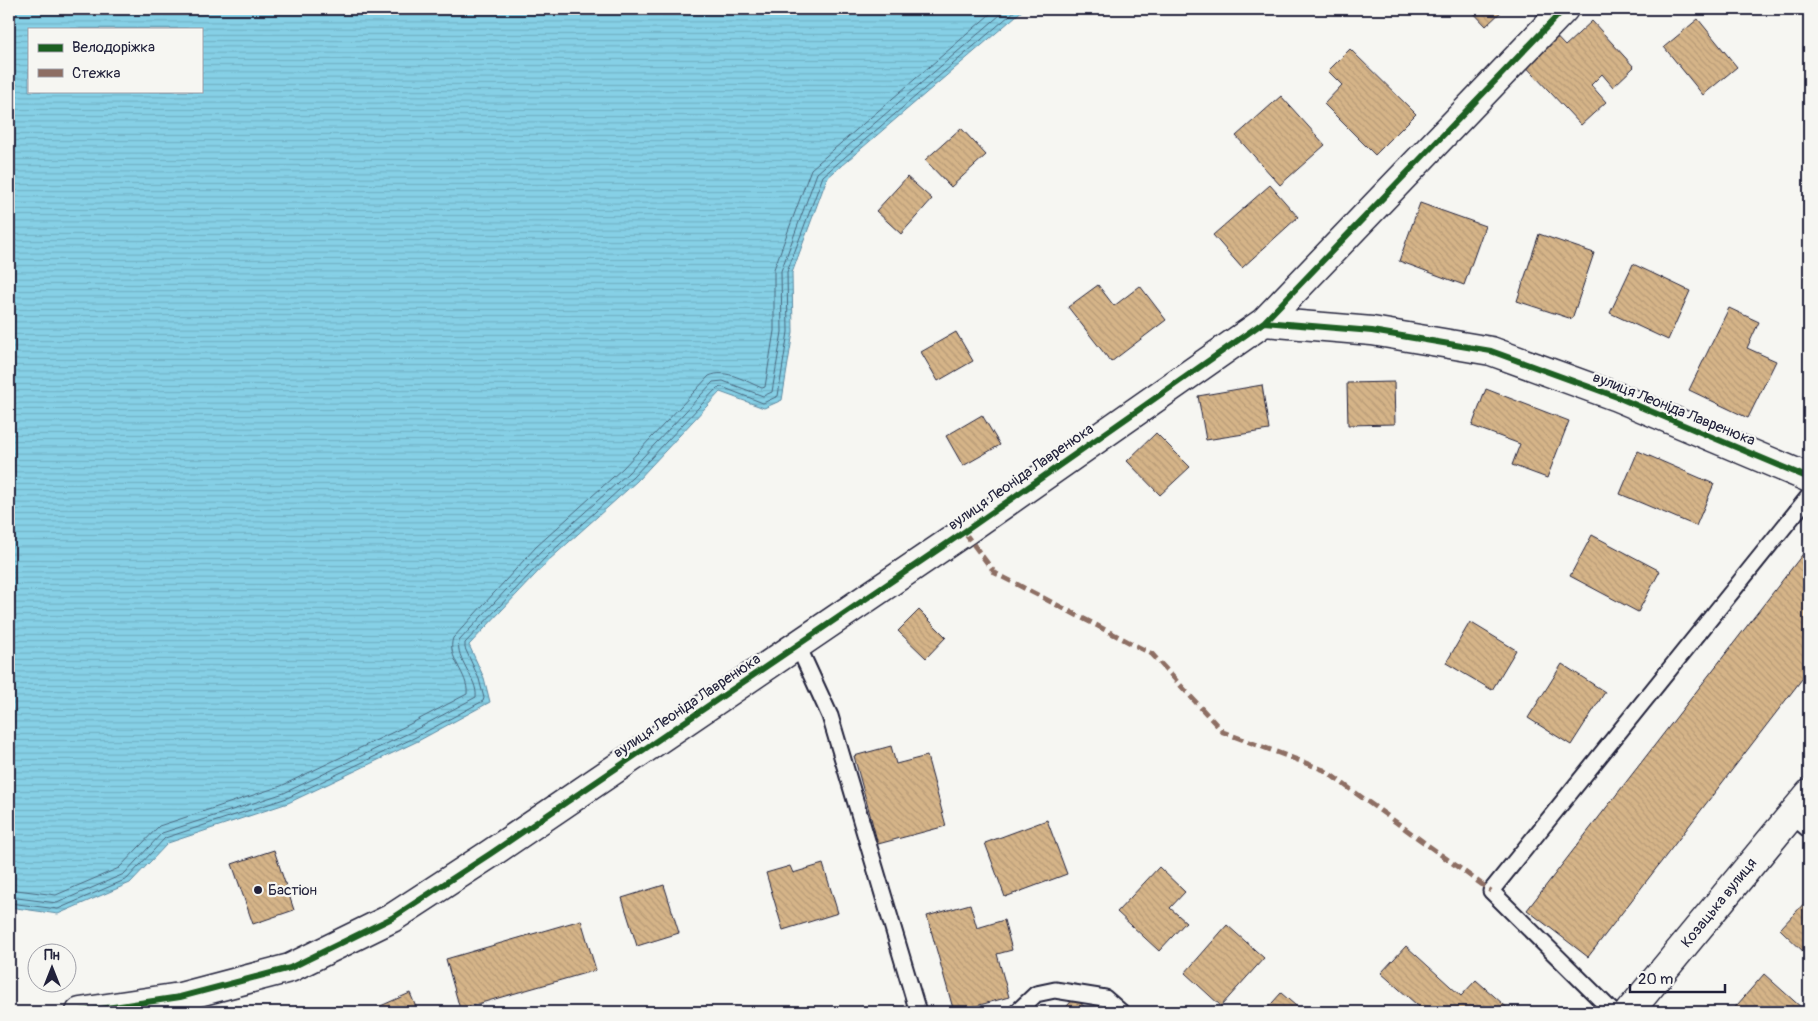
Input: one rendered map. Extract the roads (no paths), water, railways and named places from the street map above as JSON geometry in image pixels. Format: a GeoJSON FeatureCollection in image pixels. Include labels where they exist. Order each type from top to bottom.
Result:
{"type":"FeatureCollection","features":[{"type":"Feature","properties":{"kind":"street","name":"вулиця Леоніда Лавренюка"},"geometry":{"type":"LineString","coordinates":[[80,1012],[180,997],[290,968],[392,918],[798,646],[1264,322],[1564,9]]}},
{"type":"Feature","properties":{"kind":"street","name":"вулиця Леоніда Лавренюка"},"geometry":{"type":"LineString","coordinates":[[1264,322],[1372,331],[1491,351],[1616,397],[1809,478]]}},
{"type":"Feature","properties":{"kind":"street","name":"Козацька вулиця"},"geometry":{"type":"LineString","coordinates":[[1630,1012],[1800,822],[1809,794]]}},
{"type":"Feature","properties":{"kind":"lane"},"geometry":{"type":"LineString","coordinates":[[1613,1012],[1491,891],[1809,496]]}},
{"type":"Feature","properties":{"kind":"lane"},"geometry":{"type":"LineString","coordinates":[[798,646],[830,716],[918,1012]]}},
{"type":"Feature","properties":{"kind":"lane"},"geometry":{"type":"LineString","coordinates":[[1018,1012],[1036,994],[1055,990],[1105,998],[1121,1012]]}},
{"type":"Feature","properties":{"kind":"water"},"geometry":{"type":"Polygon","coordinates":[[[9,9],[1024,9],[827,178],[792,273],[793,332],[782,400],[764,408],[720,392],[637,481],[549,560],[469,645],[484,678],[490,702],[418,741],[288,803],[168,843],[130,883],[58,914],[9,907],[9,9]]]}},
{"type":"Feature","properties":{"kind":"place","name":"Бастіон"},"geometry":{"type":"Point","coordinates":[258,890]}}]}
